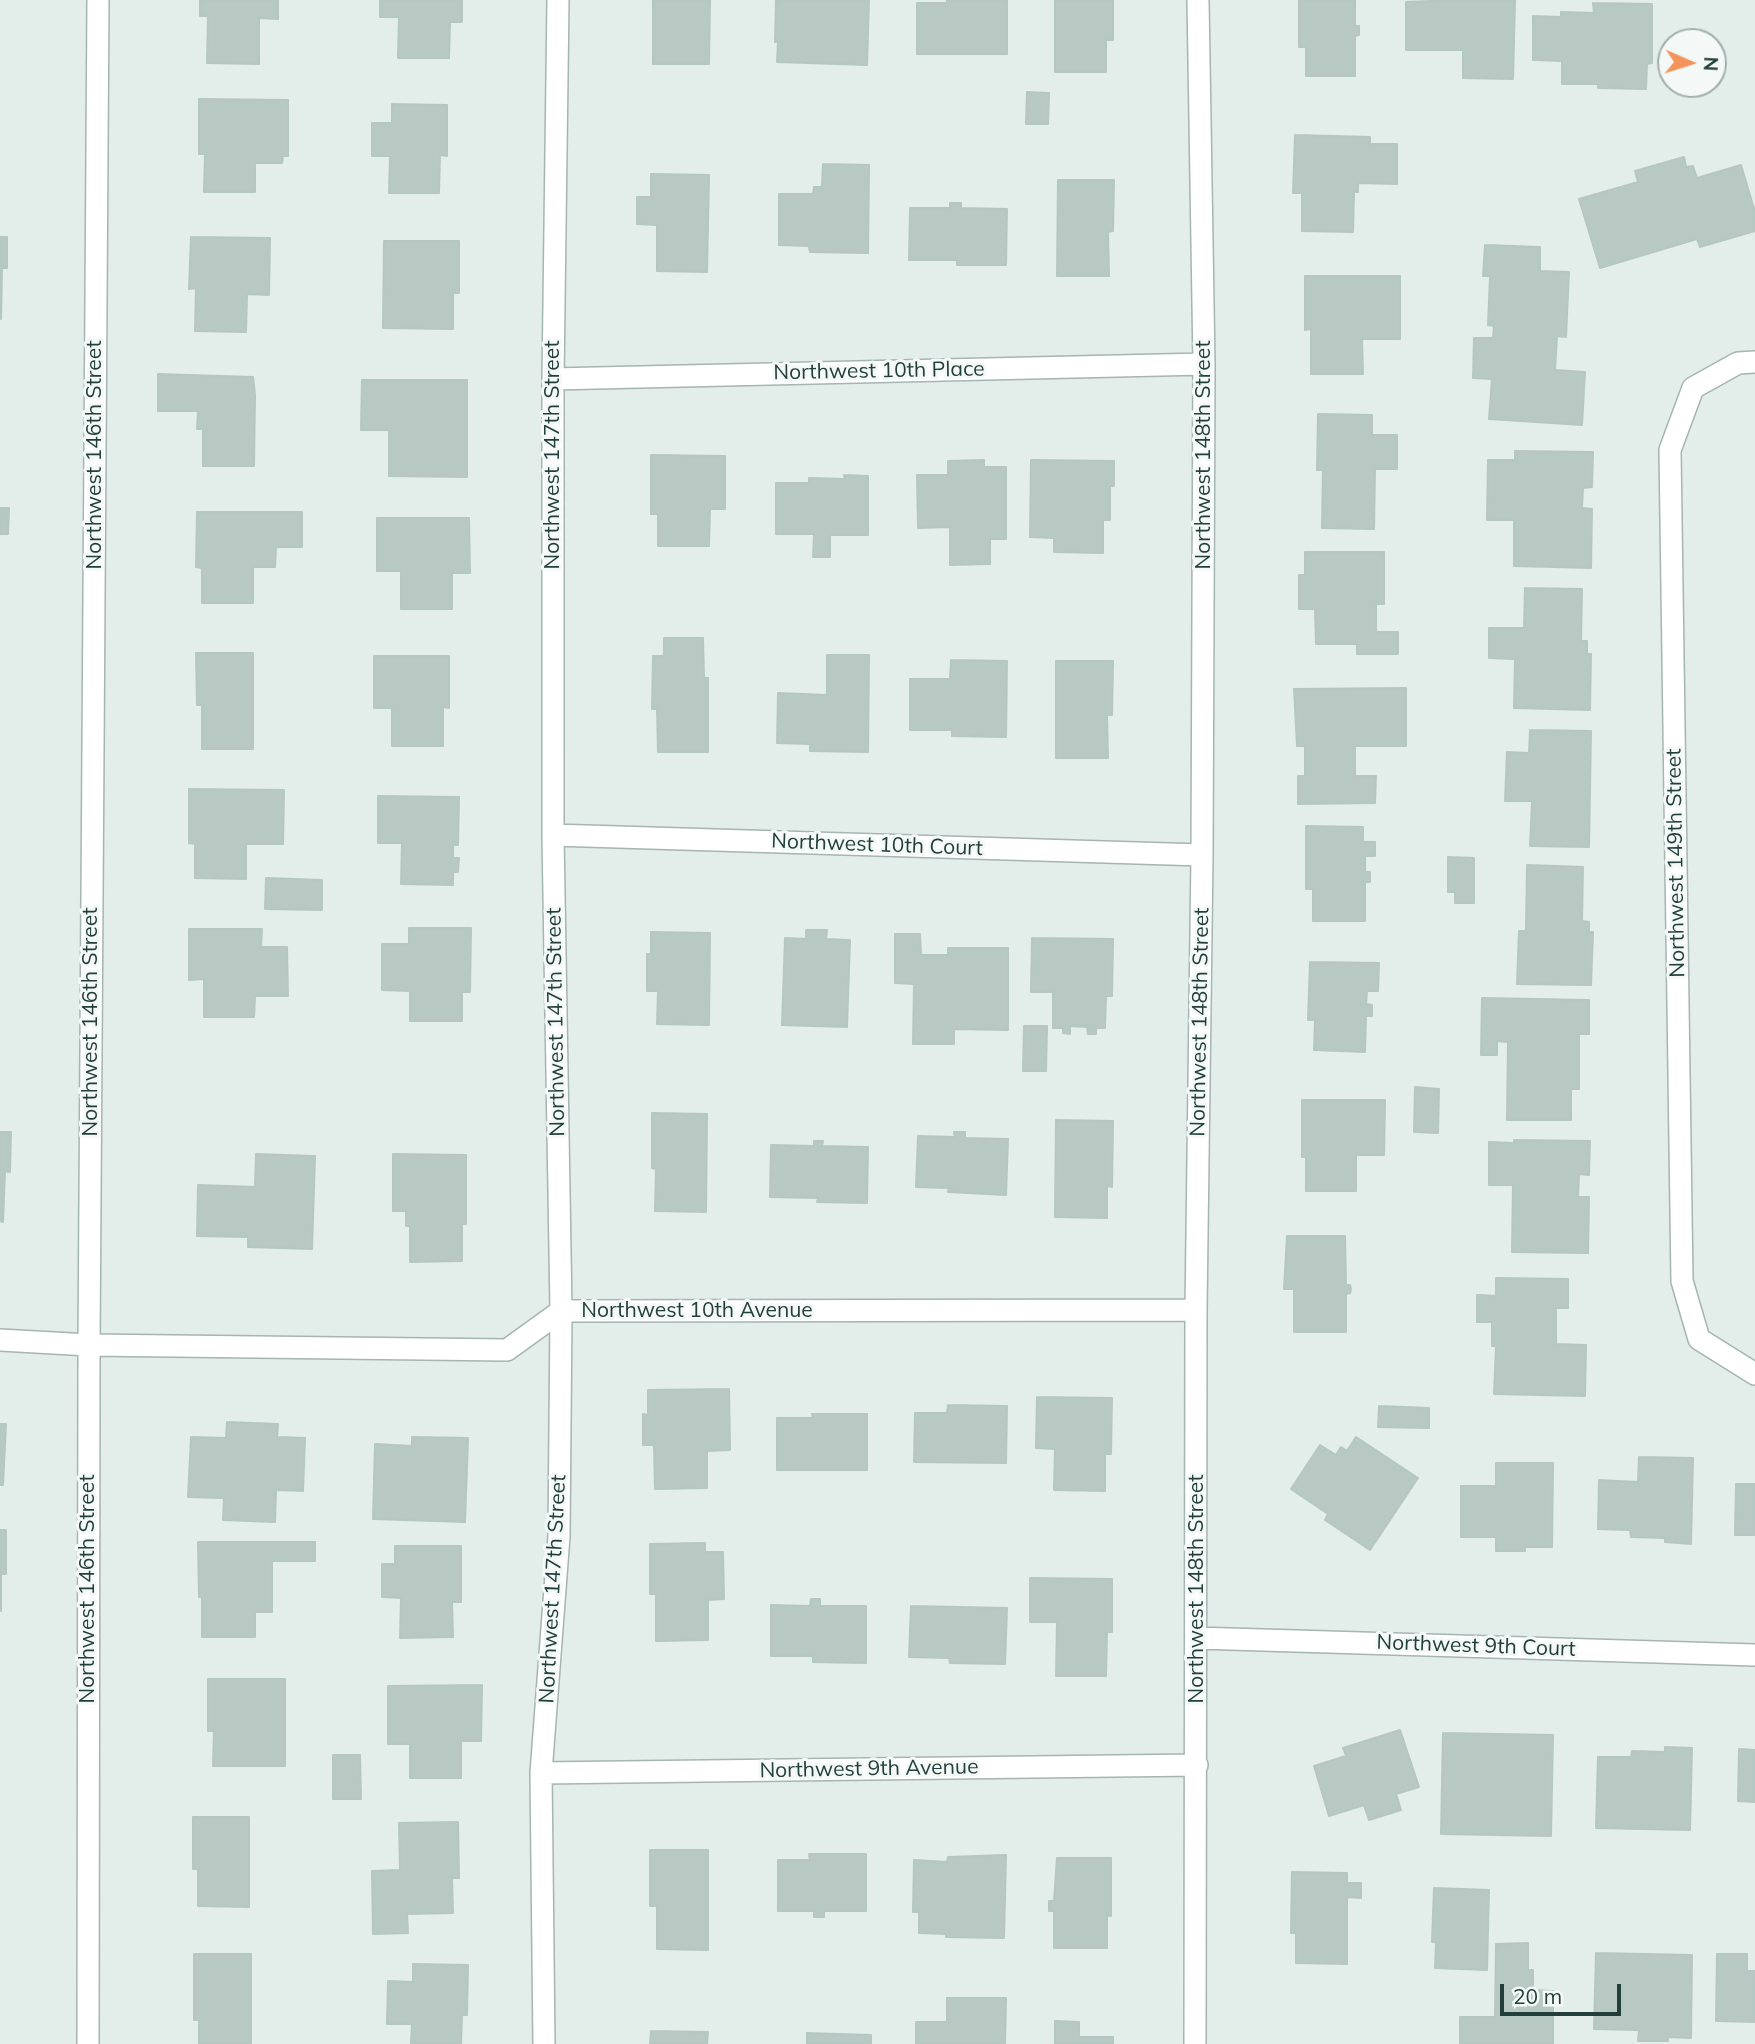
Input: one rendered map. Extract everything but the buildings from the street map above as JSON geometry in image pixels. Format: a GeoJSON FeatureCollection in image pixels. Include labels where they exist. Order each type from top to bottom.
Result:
{"type":"FeatureCollection","features":[{"type":"Feature","properties":{"kind":"street","name":"Northwest 146th Street"},"geometry":{"type":"LineString","coordinates":[[88,2044],[89,1345],[98,0]]}},
{"type":"Feature","properties":{"kind":"street","name":"Northwest 147th Street"},"geometry":{"type":"LineString","coordinates":[[544,2044],[541,1773],[559,1536],[561,1311],[553,835],[553,379],[558,0]]}},
{"type":"Feature","properties":{"kind":"street","name":"Northwest 148th Street"},"geometry":{"type":"LineString","coordinates":[[1195,2044],[1196,1310],[1205,364],[1198,0]]}},
{"type":"Feature","properties":{"kind":"street","name":"Northwest 149th Street"},"geometry":{"type":"LineString","coordinates":[[1755,362],[1738,363],[1693,388],[1670,450],[1682,1281],[1699,1339],[1755,1374]]}},
{"type":"Feature","properties":{"kind":"street","name":"Northwest 10th Place"},"geometry":{"type":"LineString","coordinates":[[553,379],[1205,364]]}},
{"type":"Feature","properties":{"kind":"street","name":"Northwest 10th Court"},"geometry":{"type":"LineString","coordinates":[[553,835],[1202,855]]}},
{"type":"Feature","properties":{"kind":"street","name":"Northwest 10th Avenue"},"geometry":{"type":"LineString","coordinates":[[0,1340],[89,1345],[507,1350],[561,1311],[1196,1310]]}},
{"type":"Feature","properties":{"kind":"street","name":"Northwest 9th Court"},"geometry":{"type":"LineString","coordinates":[[1196,1638],[1755,1655]]}},
{"type":"Feature","properties":{"kind":"street","name":"Northwest 9th Avenue"},"geometry":{"type":"LineString","coordinates":[[541,1773],[1197,1765]]}}]}
